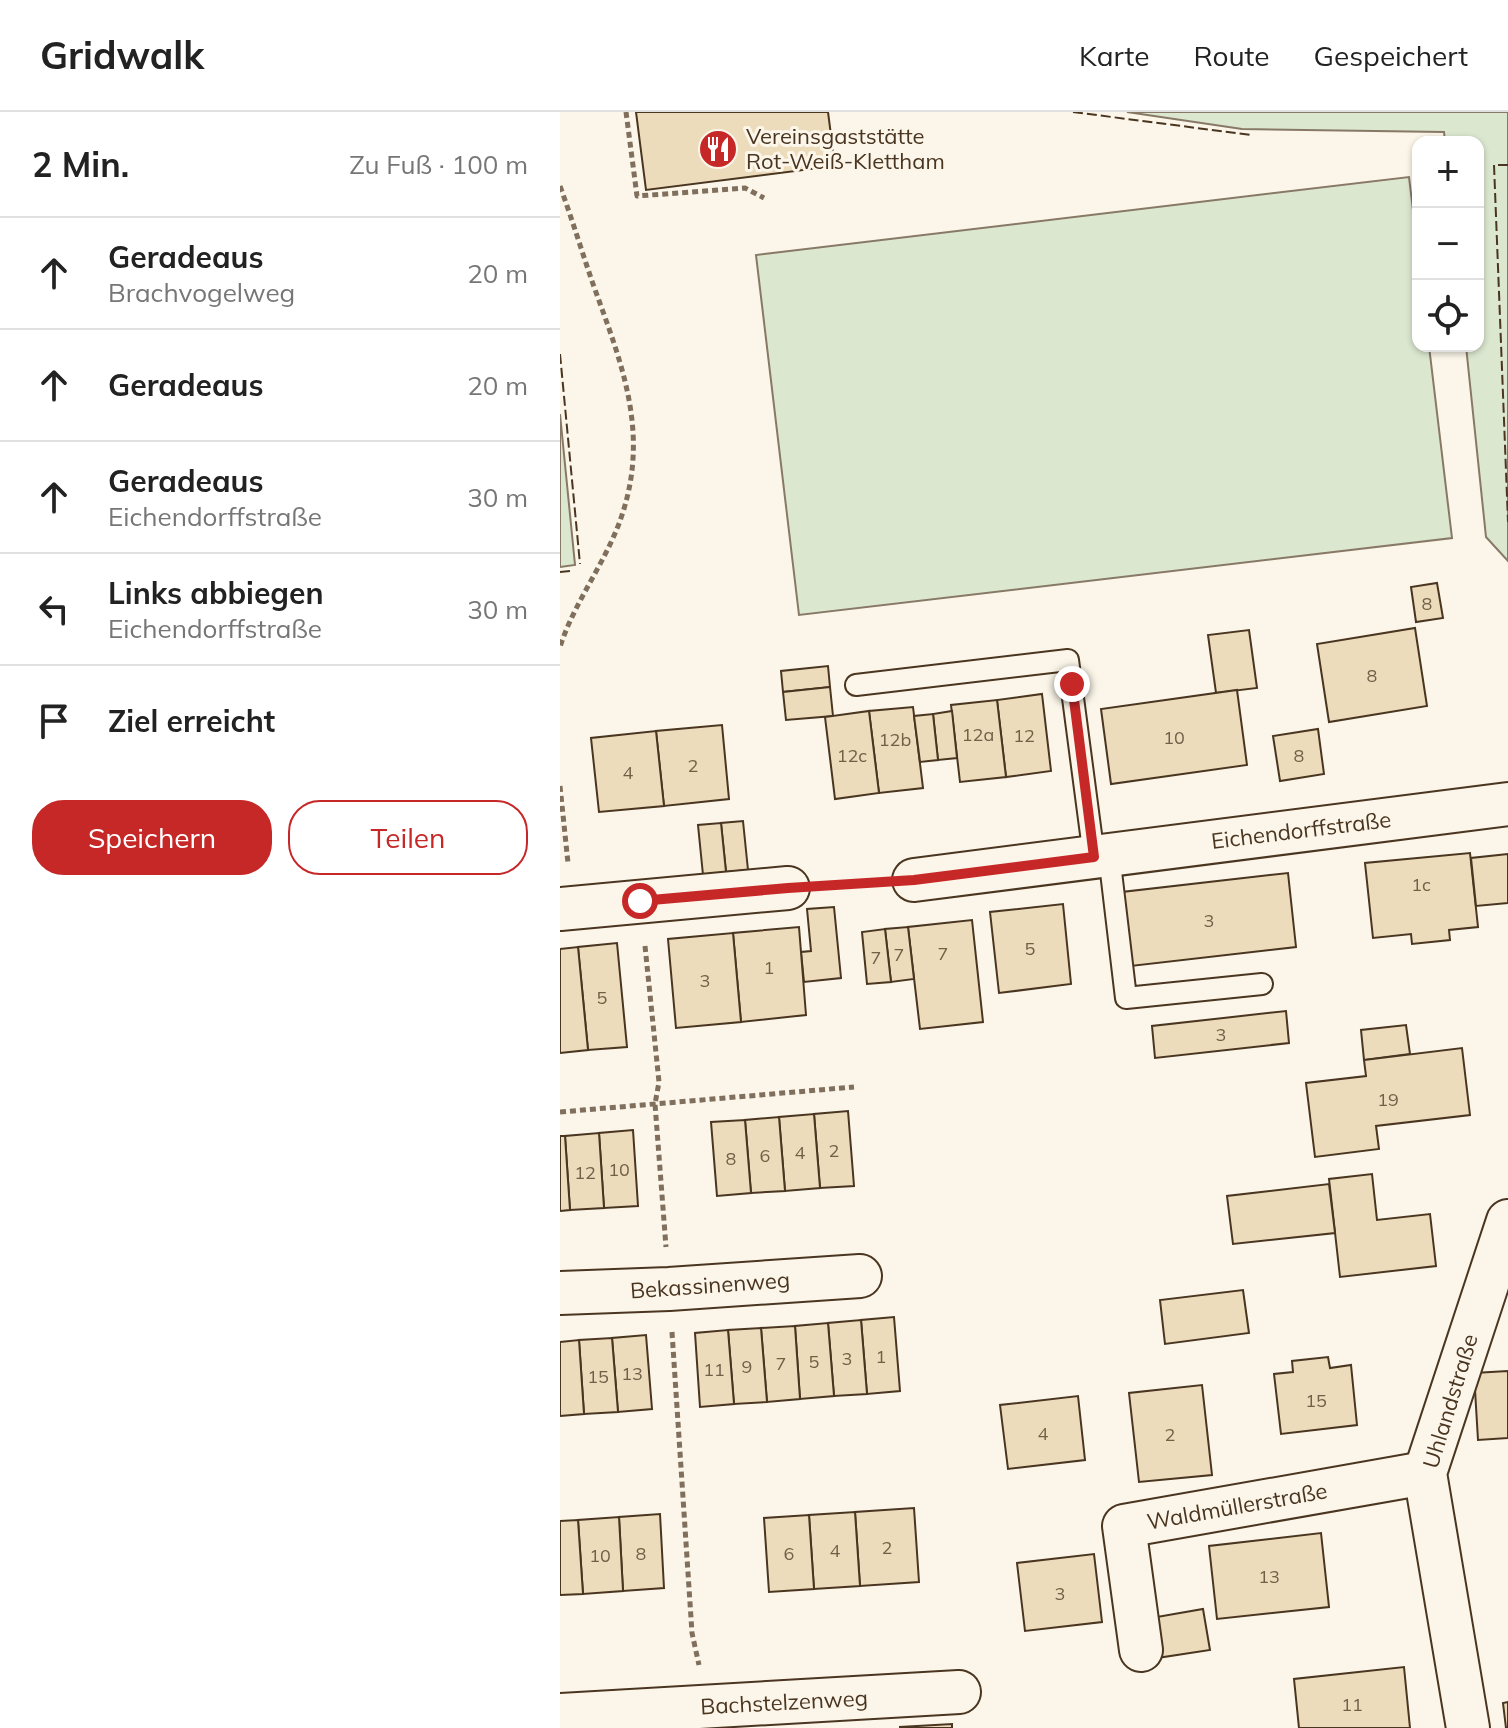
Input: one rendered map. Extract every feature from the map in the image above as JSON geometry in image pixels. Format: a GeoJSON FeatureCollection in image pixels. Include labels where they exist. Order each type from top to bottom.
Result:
{"type":"FeatureCollection","features":[{"type":"Feature","properties":{"kind":"street","name":"Eichendorffstraße"},"geometry":{"type":"LineString","coordinates":[[914,880],[1508,804]]}},
{"type":"Feature","properties":{"kind":"street"},"geometry":{"type":"LineString","coordinates":[[566,909],[788,888]]}},
{"type":"Feature","properties":{"kind":"street","name":"Uhlandstraße"},"geometry":{"type":"LineString","coordinates":[[1468,1728],[1425,1473],[1508,1221]]}},
{"type":"Feature","properties":{"kind":"street","name":"Bekassinenweg"},"geometry":{"type":"LineString","coordinates":[[560,1293],[860,1276]]}},
{"type":"Feature","properties":{"kind":"street","name":"Waldmüllerstraße"},"geometry":{"type":"LineString","coordinates":[[1141,1650],[1124,1526],[1425,1473]]}},
{"type":"Feature","properties":{"kind":"street","name":"Bachstelzenweg"},"geometry":{"type":"LineString","coordinates":[[560,1715],[959,1692]]}},
{"type":"Feature","properties":{"kind":"lane"},"geometry":{"type":"LineString","coordinates":[[856,685],[1068,660],[1126,998],[1262,984]]}},
{"type":"Feature","properties":{"kind":"path"},"geometry":{"type":"LineString","coordinates":[[626,112],[637,196],[745,188],[764,198]]}},
{"type":"Feature","properties":{"kind":"path"},"geometry":{"type":"LineString","coordinates":[[560,186],[622,362],[631,402],[633,433],[624,511],[613,542],[563,628],[560,647]]}},
{"type":"Feature","properties":{"kind":"path"},"geometry":{"type":"LineString","coordinates":[[560,786],[566,909]]}},
{"type":"Feature","properties":{"kind":"path"},"geometry":{"type":"LineString","coordinates":[[788,888],[914,880]]}},
{"type":"Feature","properties":{"kind":"path"},"geometry":{"type":"LineString","coordinates":[[560,1112],[854,1087]]}},
{"type":"Feature","properties":{"kind":"green space"},"geometry":{"type":"Polygon","coordinates":[[[1127,112],[1508,112],[1508,561],[1486,537],[1467,352],[1484,352],[1484,136],[1444,136],[1444,132],[1242,129],[1127,112]]]}},
{"type":"Feature","properties":{"kind":"green space"},"geometry":{"type":"Polygon","coordinates":[[[1409,177],[1412,202],[1412,352],[1430,352],[1452,538],[799,615],[756,255],[1409,177]]]}},
{"type":"Feature","properties":{"kind":"green space"},"geometry":{"type":"Polygon","coordinates":[[[560,414],[575,565],[560,567],[560,414]]]}},
{"type":"Feature","properties":{"kind":"building"},"geometry":{"type":"Polygon","coordinates":[[[636,112],[828,112],[835,166],[646,190],[636,112]]]}},
{"type":"Feature","properties":{"kind":"building"},"geometry":{"type":"Polygon","coordinates":[[[1437,583],[1443,618],[1416,622],[1411,587],[1437,583]]]}},
{"type":"Feature","properties":{"kind":"building"},"geometry":{"type":"Polygon","coordinates":[[[1415,628],[1427,706],[1329,722],[1317,644],[1415,628]]]}},
{"type":"Feature","properties":{"kind":"building"},"geometry":{"type":"Polygon","coordinates":[[[1249,630],[1257,688],[1216,693],[1208,635],[1249,630]]]}},
{"type":"Feature","properties":{"kind":"building"},"geometry":{"type":"Polygon","coordinates":[[[828,666],[830,687],[783,692],[781,671],[828,666]]]}},
{"type":"Feature","properties":{"kind":"building"},"geometry":{"type":"Polygon","coordinates":[[[830,687],[833,716],[786,720],[783,692],[830,687]]]}},
{"type":"Feature","properties":{"kind":"building"},"geometry":{"type":"Polygon","coordinates":[[[1237,690],[1247,765],[1111,784],[1101,709],[1237,690]]]}},
{"type":"Feature","properties":{"kind":"building"},"geometry":{"type":"Polygon","coordinates":[[[1042,694],[1051,771],[1006,777],[997,700],[1042,694]]]}},
{"type":"Feature","properties":{"kind":"building"},"geometry":{"type":"Polygon","coordinates":[[[997,700],[1006,777],[960,782],[951,705],[997,700]]]}},
{"type":"Feature","properties":{"kind":"building"},"geometry":{"type":"Polygon","coordinates":[[[913,707],[923,788],[879,793],[869,711],[913,707]]]}},
{"type":"Feature","properties":{"kind":"building"},"geometry":{"type":"Polygon","coordinates":[[[869,711],[879,793],[835,799],[825,717],[869,711]]]}},
{"type":"Feature","properties":{"kind":"building"},"geometry":{"type":"Polygon","coordinates":[[[952,711],[957,758],[938,760],[933,714],[952,711]]]}},
{"type":"Feature","properties":{"kind":"building"},"geometry":{"type":"Polygon","coordinates":[[[933,714],[938,760],[920,762],[914,716],[933,714]]]}},
{"type":"Feature","properties":{"kind":"building"},"geometry":{"type":"Polygon","coordinates":[[[722,725],[729,799],[664,806],[656,731],[722,725]]]}},
{"type":"Feature","properties":{"kind":"building"},"geometry":{"type":"Polygon","coordinates":[[[1318,729],[1324,774],[1280,781],[1273,736],[1318,729]]]}},
{"type":"Feature","properties":{"kind":"building"},"geometry":{"type":"Polygon","coordinates":[[[656,731],[664,806],[599,812],[591,738],[656,731]]]}},
{"type":"Feature","properties":{"kind":"building"},"geometry":{"type":"Polygon","coordinates":[[[743,821],[748,870],[726,872],[721,823],[743,821]]]}},
{"type":"Feature","properties":{"kind":"building"},"geometry":{"type":"Polygon","coordinates":[[[721,823],[726,872],[703,875],[698,825],[721,823]]]}},
{"type":"Feature","properties":{"kind":"building"},"geometry":{"type":"Polygon","coordinates":[[[1470,853],[1478,927],[1449,930],[1450,940],[1412,944],[1411,934],[1373,938],[1365,863],[1470,853]]]}},
{"type":"Feature","properties":{"kind":"building"},"geometry":{"type":"Polygon","coordinates":[[[1508,854],[1508,903],[1476,906],[1471,858],[1508,854]]]}},
{"type":"Feature","properties":{"kind":"building"},"geometry":{"type":"Polygon","coordinates":[[[1288,873],[1296,947],[1131,966],[1122,892],[1288,873]]]}},
{"type":"Feature","properties":{"kind":"building"},"geometry":{"type":"Polygon","coordinates":[[[1063,904],[1071,984],[999,993],[990,912],[1063,904]]]}},
{"type":"Feature","properties":{"kind":"building"},"geometry":{"type":"Polygon","coordinates":[[[834,907],[841,978],[804,982],[801,952],[811,951],[807,909],[834,907]]]}},
{"type":"Feature","properties":{"kind":"building"},"geometry":{"type":"Polygon","coordinates":[[[972,920],[983,1022],[920,1029],[908,927],[972,920]]]}},
{"type":"Feature","properties":{"kind":"building"},"geometry":{"type":"Polygon","coordinates":[[[799,927],[806,1015],[741,1022],[733,933],[799,927]]]}},
{"type":"Feature","properties":{"kind":"building"},"geometry":{"type":"Polygon","coordinates":[[[908,927],[914,979],[891,982],[885,929],[908,927]]]}},
{"type":"Feature","properties":{"kind":"building"},"geometry":{"type":"Polygon","coordinates":[[[885,929],[891,982],[867,984],[862,932],[885,929]]]}},
{"type":"Feature","properties":{"kind":"building"},"geometry":{"type":"Polygon","coordinates":[[[733,933],[741,1022],[676,1028],[668,939],[733,933]]]}},
{"type":"Feature","properties":{"kind":"building"},"geometry":{"type":"Polygon","coordinates":[[[617,943],[627,1047],[588,1050],[578,947],[617,943]]]}},
{"type":"Feature","properties":{"kind":"building"},"geometry":{"type":"Polygon","coordinates":[[[578,947],[588,1050],[560,1053],[560,949],[578,947]]]}},
{"type":"Feature","properties":{"kind":"building"},"geometry":{"type":"Polygon","coordinates":[[[1286,1011],[1289,1043],[1155,1058],[1152,1026],[1286,1011]]]}},
{"type":"Feature","properties":{"kind":"building"},"geometry":{"type":"Polygon","coordinates":[[[1406,1025],[1410,1054],[1364,1060],[1361,1030],[1406,1025]]]}},
{"type":"Feature","properties":{"kind":"building"},"geometry":{"type":"Polygon","coordinates":[[[1462,1048],[1470,1115],[1376,1126],[1379,1149],[1315,1157],[1306,1083],[1366,1076],[1364,1060],[1462,1048]]]}},
{"type":"Feature","properties":{"kind":"building"},"geometry":{"type":"Polygon","coordinates":[[[848,1111],[854,1186],[820,1188],[814,1114],[848,1111]]]}},
{"type":"Feature","properties":{"kind":"building"},"geometry":{"type":"Polygon","coordinates":[[[814,1114],[820,1188],[785,1191],[779,1117],[814,1114]]]}},
{"type":"Feature","properties":{"kind":"building"},"geometry":{"type":"Polygon","coordinates":[[[779,1117],[785,1191],[751,1193],[745,1120],[779,1117]]]}},
{"type":"Feature","properties":{"kind":"building"},"geometry":{"type":"Polygon","coordinates":[[[745,1120],[751,1193],[717,1196],[711,1122],[745,1120]]]}},
{"type":"Feature","properties":{"kind":"building"},"geometry":{"type":"Polygon","coordinates":[[[633,1130],[638,1206],[604,1208],[599,1133],[633,1130]]]}},
{"type":"Feature","properties":{"kind":"building"},"geometry":{"type":"Polygon","coordinates":[[[599,1133],[604,1208],[570,1210],[565,1136],[599,1133]]]}},
{"type":"Feature","properties":{"kind":"building"},"geometry":{"type":"Polygon","coordinates":[[[560,1136],[565,1136],[570,1210],[560,1211],[560,1136]]]}},
{"type":"Feature","properties":{"kind":"building"},"geometry":{"type":"Polygon","coordinates":[[[1372,1174],[1377,1220],[1430,1214],[1436,1266],[1340,1277],[1329,1179],[1372,1174]]]}},
{"type":"Feature","properties":{"kind":"building"},"geometry":{"type":"Polygon","coordinates":[[[1329,1184],[1335,1233],[1233,1244],[1227,1196],[1329,1184]]]}},
{"type":"Feature","properties":{"kind":"building"},"geometry":{"type":"Polygon","coordinates":[[[1243,1290],[1249,1333],[1165,1344],[1160,1300],[1243,1290]]]}},
{"type":"Feature","properties":{"kind":"building"},"geometry":{"type":"Polygon","coordinates":[[[894,1317],[900,1391],[867,1394],[861,1320],[894,1317]]]}},
{"type":"Feature","properties":{"kind":"building"},"geometry":{"type":"Polygon","coordinates":[[[861,1320],[867,1394],[834,1396],[828,1323],[861,1320]]]}},
{"type":"Feature","properties":{"kind":"building"},"geometry":{"type":"Polygon","coordinates":[[[828,1323],[834,1396],[800,1399],[795,1326],[828,1323]]]}},
{"type":"Feature","properties":{"kind":"building"},"geometry":{"type":"Polygon","coordinates":[[[795,1326],[800,1399],[767,1402],[761,1328],[795,1326]]]}},
{"type":"Feature","properties":{"kind":"building"},"geometry":{"type":"Polygon","coordinates":[[[761,1328],[767,1402],[734,1404],[728,1330],[761,1328]]]}},
{"type":"Feature","properties":{"kind":"building"},"geometry":{"type":"Polygon","coordinates":[[[728,1330],[734,1404],[700,1407],[695,1333],[728,1330]]]}},
{"type":"Feature","properties":{"kind":"building"},"geometry":{"type":"Polygon","coordinates":[[[646,1335],[652,1409],[618,1412],[612,1338],[646,1335]]]}},
{"type":"Feature","properties":{"kind":"building"},"geometry":{"type":"Polygon","coordinates":[[[612,1338],[618,1412],[584,1414],[579,1340],[612,1338]]]}},
{"type":"Feature","properties":{"kind":"building"},"geometry":{"type":"Polygon","coordinates":[[[579,1340],[584,1414],[560,1416],[560,1342],[579,1340]]]}},
{"type":"Feature","properties":{"kind":"building"},"geometry":{"type":"Polygon","coordinates":[[[1328,1357],[1330,1368],[1351,1365],[1357,1425],[1281,1434],[1274,1374],[1293,1372],[1292,1361],[1328,1357]]]}},
{"type":"Feature","properties":{"kind":"building"},"geometry":{"type":"Polygon","coordinates":[[[1508,1371],[1508,1438],[1478,1440],[1474,1373],[1508,1371]]]}},
{"type":"Feature","properties":{"kind":"building"},"geometry":{"type":"Polygon","coordinates":[[[1202,1385],[1212,1475],[1139,1482],[1129,1393],[1202,1385]]]}},
{"type":"Feature","properties":{"kind":"building"},"geometry":{"type":"Polygon","coordinates":[[[1078,1396],[1085,1460],[1008,1469],[1000,1405],[1078,1396]]]}},
{"type":"Feature","properties":{"kind":"building"},"geometry":{"type":"Polygon","coordinates":[[[914,1508],[919,1582],[860,1586],[855,1512],[914,1508]]]}},
{"type":"Feature","properties":{"kind":"building"},"geometry":{"type":"Polygon","coordinates":[[[855,1512],[860,1586],[814,1589],[809,1515],[855,1512]]]}},
{"type":"Feature","properties":{"kind":"building"},"geometry":{"type":"Polygon","coordinates":[[[660,1514],[664,1588],[623,1591],[619,1517],[660,1514]]]}},
{"type":"Feature","properties":{"kind":"building"},"geometry":{"type":"Polygon","coordinates":[[[809,1515],[814,1589],[769,1592],[764,1518],[809,1515]]]}},
{"type":"Feature","properties":{"kind":"building"},"geometry":{"type":"Polygon","coordinates":[[[619,1517],[623,1591],[583,1594],[578,1520],[619,1517]]]}},
{"type":"Feature","properties":{"kind":"building"},"geometry":{"type":"Polygon","coordinates":[[[578,1520],[583,1594],[560,1595],[560,1521],[578,1520]]]}},
{"type":"Feature","properties":{"kind":"building"},"geometry":{"type":"Polygon","coordinates":[[[1321,1533],[1329,1607],[1217,1619],[1209,1546],[1321,1533]]]}},
{"type":"Feature","properties":{"kind":"building"},"geometry":{"type":"Polygon","coordinates":[[[1094,1554],[1102,1622],[1025,1631],[1017,1563],[1094,1554]]]}},
{"type":"Feature","properties":{"kind":"building"},"geometry":{"type":"Polygon","coordinates":[[[1203,1609],[1210,1650],[1157,1658],[1151,1618],[1203,1609]]]}},
{"type":"Feature","properties":{"kind":"building"},"geometry":{"type":"Polygon","coordinates":[[[1404,1667],[1410,1728],[1299,1728],[1294,1679],[1404,1667]]]}},
{"type":"Feature","properties":{"kind":"building"},"geometry":{"type":"Polygon","coordinates":[[[1508,1702],[1508,1728],[1506,1728],[1503,1703],[1508,1702]]]}},
{"type":"Feature","properties":{"kind":"building"},"geometry":{"type":"Polygon","coordinates":[[[952,1724],[952,1728],[900,1728],[900,1727],[952,1724]]]}},
{"type":"Feature","properties":{"kind":"fence"},"geometry":{"type":"LineString","coordinates":[[1073,112],[1251,135]]}},
{"type":"Feature","properties":{"kind":"fence"},"geometry":{"type":"LineString","coordinates":[[1508,165],[1494,165],[1508,522]]}},
{"type":"Feature","properties":{"kind":"fence"},"geometry":{"type":"LineString","coordinates":[[560,354],[580,564]]}},
{"type":"Feature","properties":{"kind":"fence"},"geometry":{"type":"LineString","coordinates":[[560,572],[571,571]]}},
{"type":"Feature","properties":{"kind":"place","name":"Vereinsgaststätte Rot-Weiß-Klettham"},"geometry":{"type":"Point","coordinates":[718,149]}},
{"type":"Feature","properties":{"kind":"route"},"geometry":{"type":"LineString","coordinates":[[640,901],[914,880],[1094,857],[1072,684]]}}]}
